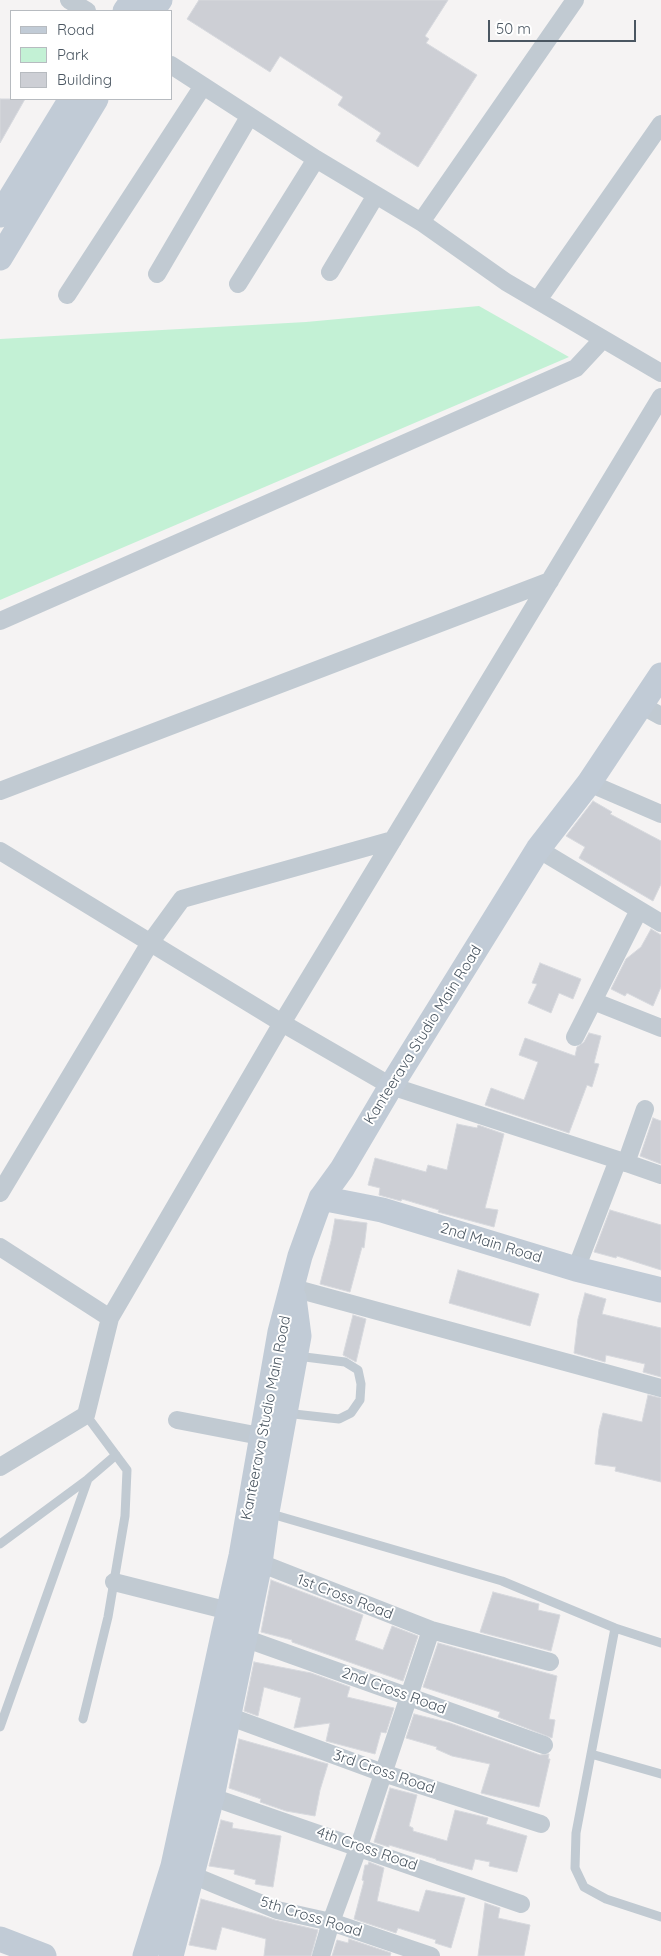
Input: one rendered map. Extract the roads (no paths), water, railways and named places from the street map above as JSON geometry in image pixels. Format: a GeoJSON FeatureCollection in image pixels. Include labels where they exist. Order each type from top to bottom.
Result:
{"type":"FeatureCollection","features":[{"type":"Feature","properties":{"kind":"main road"},"geometry":{"type":"LineString","coordinates":[[0,216],[70,100]]}},
{"type":"Feature","properties":{"kind":"main road"},"geometry":{"type":"LineString","coordinates":[[3,246],[95,100]]}},
{"type":"Feature","properties":{"kind":"main road","name":"Kanteerava Studio Main Road"},"geometry":{"type":"LineString","coordinates":[[145,1956],[173,1866],[229,1611],[250,1508],[260,1436],[280,1332],[300,1256],[321,1198],[342,1169],[391,1086],[538,849],[589,783],[651,710],[661,674]]}},
{"type":"Feature","properties":{"kind":"main road","name":"2nd Main Road"},"geometry":{"type":"LineString","coordinates":[[321,1198],[382,1210],[576,1269],[661,1290]]}},
{"type":"Feature","properties":{"kind":"main road"},"geometry":{"type":"LineString","coordinates":[[172,1956],[212,1796],[260,1563],[267,1512],[296,1356],[298,1336],[293,1288]]}},
{"type":"Feature","properties":{"kind":"main road"},"geometry":{"type":"LineString","coordinates":[[0,1939],[44,1956]]}},
{"type":"Feature","properties":{"kind":"street"},"geometry":{"type":"LineString","coordinates":[[69,0],[85,10]]}},
{"type":"Feature","properties":{"kind":"street"},"geometry":{"type":"LineString","coordinates":[[421,222],[575,0]]}},
{"type":"Feature","properties":{"kind":"street"},"geometry":{"type":"LineString","coordinates":[[172,67],[316,159],[421,222],[506,282],[661,373]]}},
{"type":"Feature","properties":{"kind":"street"},"geometry":{"type":"LineString","coordinates":[[67,295],[202,86]]}},
{"type":"Feature","properties":{"kind":"street"},"geometry":{"type":"LineString","coordinates":[[156,274],[249,117]]}},
{"type":"Feature","properties":{"kind":"street"},"geometry":{"type":"LineString","coordinates":[[538,300],[661,124]]}},
{"type":"Feature","properties":{"kind":"street"},"geometry":{"type":"LineString","coordinates":[[238,284],[316,159]]}},
{"type":"Feature","properties":{"kind":"street"},"geometry":{"type":"LineString","coordinates":[[330,272],[376,195]]}},
{"type":"Feature","properties":{"kind":"street"},"geometry":{"type":"LineString","coordinates":[[0,621],[576,368],[603,339]]}},
{"type":"Feature","properties":{"kind":"street"},"geometry":{"type":"LineString","coordinates":[[0,1467],[86,1415],[110,1318],[282,1023],[661,397]]}},
{"type":"Feature","properties":{"kind":"street"},"geometry":{"type":"LineString","coordinates":[[0,791],[550,581]]}},
{"type":"Feature","properties":{"kind":"street"},"geometry":{"type":"LineString","coordinates":[[589,783],[661,814]]}},
{"type":"Feature","properties":{"kind":"street"},"geometry":{"type":"LineString","coordinates":[[0,1193],[150,943],[182,899],[393,840]]}},
{"type":"Feature","properties":{"kind":"street"},"geometry":{"type":"LineString","coordinates":[[538,849],[661,922]]}},
{"type":"Feature","properties":{"kind":"street"},"geometry":{"type":"LineString","coordinates":[[0,852],[282,1023],[391,1086],[661,1175]]}},
{"type":"Feature","properties":{"kind":"street"},"geometry":{"type":"LineString","coordinates":[[575,1037],[639,910]]}},
{"type":"Feature","properties":{"kind":"street"},"geometry":{"type":"LineString","coordinates":[[593,1001],[661,1028]]}},
{"type":"Feature","properties":{"kind":"street"},"geometry":{"type":"LineString","coordinates":[[576,1269],[645,1109]]}},
{"type":"Feature","properties":{"kind":"street"},"geometry":{"type":"LineString","coordinates":[[2,1251],[110,1318]]}},
{"type":"Feature","properties":{"kind":"street"},"geometry":{"type":"LineString","coordinates":[[293,1288],[661,1388]]}},
{"type":"Feature","properties":{"kind":"street"},"geometry":{"type":"LineString","coordinates":[[177,1420],[260,1436]]}},
{"type":"Feature","properties":{"kind":"street","name":"1st Cross Road"},"geometry":{"type":"LineString","coordinates":[[260,1563],[431,1630],[550,1662]]}},
{"type":"Feature","properties":{"kind":"street"},"geometry":{"type":"LineString","coordinates":[[114,1582],[229,1611]]}},
{"type":"Feature","properties":{"kind":"street"},"geometry":{"type":"LineString","coordinates":[[321,1956],[431,1630]]}},
{"type":"Feature","properties":{"kind":"street","name":"2nd Cross Road"},"geometry":{"type":"LineString","coordinates":[[244,1638],[544,1745]]}},
{"type":"Feature","properties":{"kind":"street","name":"3rd Cross Road"},"geometry":{"type":"LineString","coordinates":[[228,1716],[383,1773],[541,1824]]}},
{"type":"Feature","properties":{"kind":"street","name":"4th Cross Road"},"geometry":{"type":"LineString","coordinates":[[212,1796],[521,1904]]}},
{"type":"Feature","properties":{"kind":"street","name":"5th Cross Road"},"geometry":{"type":"LineString","coordinates":[[192,1875],[277,1910],[331,1922],[431,1956]]}},
{"type":"Feature","properties":{"kind":"lane"},"geometry":{"type":"LineString","coordinates":[[285,1413],[339,1419],[351,1413],[360,1400],[361,1384],[358,1370],[345,1362],[296,1356]]}},
{"type":"Feature","properties":{"kind":"lane"},"geometry":{"type":"LineString","coordinates":[[83,1719],[108,1617],[125,1516],[127,1470],[86,1415]]}},
{"type":"Feature","properties":{"kind":"lane"},"geometry":{"type":"LineString","coordinates":[[0,1544],[88,1479],[116,1455]]}},
{"type":"Feature","properties":{"kind":"lane"},"geometry":{"type":"LineString","coordinates":[[0,1727],[88,1479]]}},
{"type":"Feature","properties":{"kind":"lane"},"geometry":{"type":"LineString","coordinates":[[267,1512],[502,1582],[614,1628],[661,1643]]}},
{"type":"Feature","properties":{"kind":"lane"},"geometry":{"type":"LineString","coordinates":[[614,1628],[576,1833],[574,1868],[584,1887],[606,1899],[661,1917]]}},
{"type":"Feature","properties":{"kind":"lane"},"geometry":{"type":"LineString","coordinates":[[591,1754],[661,1774]]}}]}
